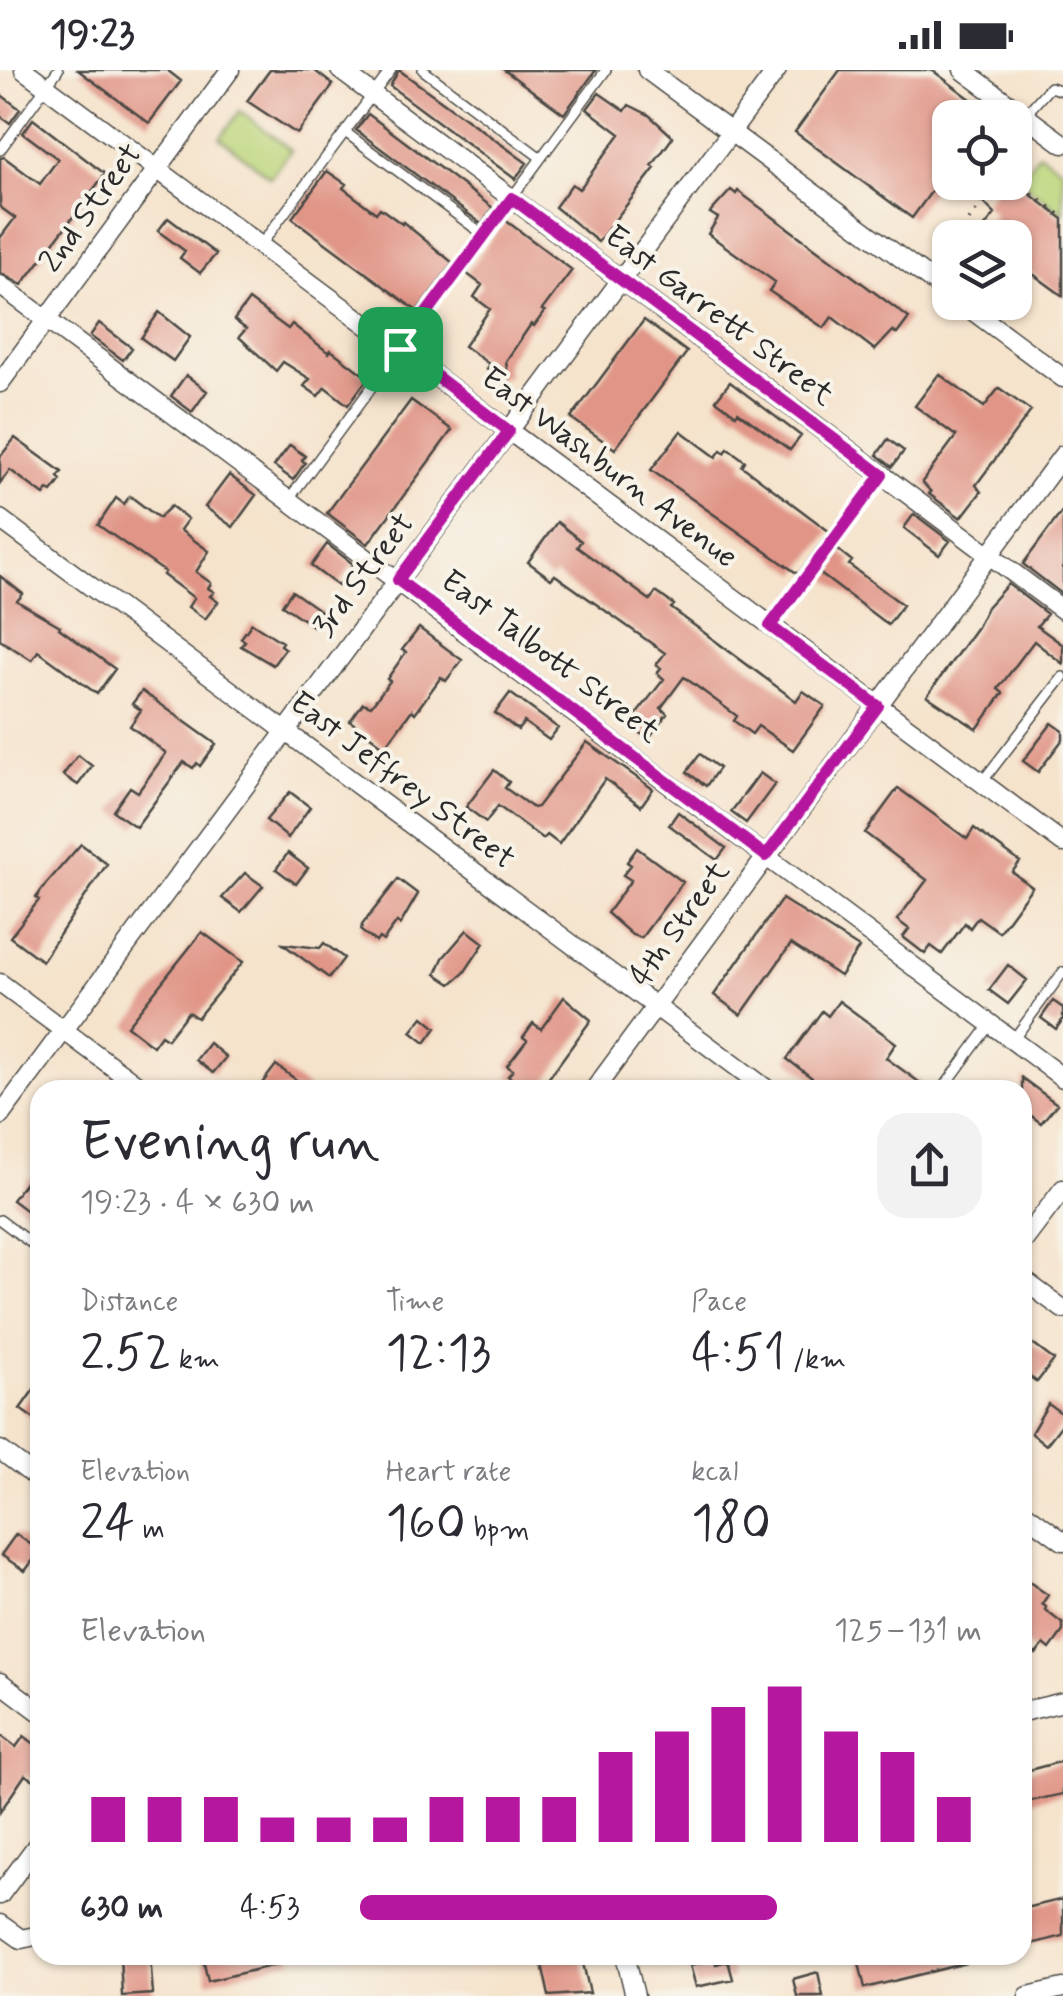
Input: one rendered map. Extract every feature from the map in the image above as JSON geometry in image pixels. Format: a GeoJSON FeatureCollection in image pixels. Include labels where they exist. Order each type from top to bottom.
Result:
{"type":"FeatureCollection","features":[{"type":"Feature","properties":{"kind":"street","name":"East Washburn Avenue"},"geometry":{"type":"LineString","coordinates":[[24,70],[1063,843]]}},
{"type":"Feature","properties":{"kind":"street","name":"2nd Street"},"geometry":{"type":"LineString","coordinates":[[0,383],[230,70]]}},
{"type":"Feature","properties":{"kind":"street","name":"East Garrett Street"},"geometry":{"type":"LineString","coordinates":[[340,70],[1063,610]]}},
{"type":"Feature","properties":{"kind":"street"},"geometry":{"type":"LineString","coordinates":[[648,70],[932,281]]}},
{"type":"Feature","properties":{"kind":"street","name":"3rd Street"},"geometry":{"type":"LineString","coordinates":[[0,1116],[777,70]]}},
{"type":"Feature","properties":{"kind":"street"},"geometry":{"type":"LineString","coordinates":[[963,70],[1003,100]]}},
{"type":"Feature","properties":{"kind":"street"},"geometry":{"type":"LineString","coordinates":[[1032,122],[1063,144]]}},
{"type":"Feature","properties":{"kind":"street","name":"East Talbott Street"},"geometry":{"type":"LineString","coordinates":[[0,285],[1063,1078]]}},
{"type":"Feature","properties":{"kind":"street"},"geometry":{"type":"LineString","coordinates":[[985,320],[1063,378]]}},
{"type":"Feature","properties":{"kind":"street","name":"4th Street"},"geometry":{"type":"LineString","coordinates":[[601,1080],[1063,455]]}},
{"type":"Feature","properties":{"kind":"street","name":"East Jeffrey Street"},"geometry":{"type":"LineString","coordinates":[[0,520],[755,1080]]}},
{"type":"Feature","properties":{"kind":"street"},"geometry":{"type":"LineString","coordinates":[[0,983],[131,1080]]}},
{"type":"Feature","properties":{"kind":"street"},"geometry":{"type":"LineString","coordinates":[[1032,1230],[1063,1189]]}},
{"type":"Feature","properties":{"kind":"street"},"geometry":{"type":"LineString","coordinates":[[1032,1286],[1063,1309]]}},
{"type":"Feature","properties":{"kind":"street"},"geometry":{"type":"LineString","coordinates":[[0,1450],[30,1472]]}},
{"type":"Feature","properties":{"kind":"street"},"geometry":{"type":"LineString","coordinates":[[1032,1518],[1063,1541]]}},
{"type":"Feature","properties":{"kind":"street"},"geometry":{"type":"LineString","coordinates":[[0,1682],[30,1704]]}},
{"type":"Feature","properties":{"kind":"street"},"geometry":{"type":"LineString","coordinates":[[1032,1710],[1063,1702]]}},
{"type":"Feature","properties":{"kind":"street"},"geometry":{"type":"LineString","coordinates":[[0,1895],[30,1854]]}},
{"type":"Feature","properties":{"kind":"street"},"geometry":{"type":"LineString","coordinates":[[0,1924],[22,1939],[30,1937]]}},
{"type":"Feature","properties":{"kind":"street"},"geometry":{"type":"LineString","coordinates":[[627,1965],[634,1996]]}},
{"type":"Feature","properties":{"kind":"street"},"geometry":{"type":"LineString","coordinates":[[1028,1996],[1063,1988]]}},
{"type":"Feature","properties":{"kind":"lane"},"geometry":{"type":"LineString","coordinates":[[0,150],[58,70]]}},
{"type":"Feature","properties":{"kind":"lane"},"geometry":{"type":"LineString","coordinates":[[260,246],[391,70]]}},
{"type":"Feature","properties":{"kind":"lane"},"geometry":{"type":"LineString","coordinates":[[423,70],[541,158]]}},
{"type":"Feature","properties":{"kind":"lane"},"geometry":{"type":"LineString","coordinates":[[288,499],[606,70]]}},
{"type":"Feature","properties":{"kind":"lane"},"geometry":{"type":"LineString","coordinates":[[1032,107],[1050,87],[1063,91]]}},
{"type":"Feature","properties":{"kind":"lane"},"geometry":{"type":"LineString","coordinates":[[345,132],[484,235]]}},
{"type":"Feature","properties":{"kind":"lane"},"geometry":{"type":"LineString","coordinates":[[770,626],[882,475]]}},
{"type":"Feature","properties":{"kind":"lane"},"geometry":{"type":"LineString","coordinates":[[982,783],[1063,678]]}},
{"type":"Feature","properties":{"kind":"lane"},"geometry":{"type":"LineString","coordinates":[[1013,1040],[1063,972]]}},
{"type":"Feature","properties":{"kind":"lane"},"geometry":{"type":"LineString","coordinates":[[949,1080],[991,1024]]}},
{"type":"Feature","properties":{"kind":"lane"},"geometry":{"type":"LineString","coordinates":[[0,1220],[30,1242]]}},
{"type":"Feature","properties":{"kind":"path"},"geometry":{"type":"LineString","coordinates":[[1032,194],[1063,217]]}},
{"type":"Feature","properties":{"kind":"green space"},"geometry":{"type":"Polygon","coordinates":[[[240,111],[291,150],[270,177],[220,138],[240,111]]]}},
{"type":"Feature","properties":{"kind":"green space"},"geometry":{"type":"Polygon","coordinates":[[[1039,153],[1063,170],[1063,213],[1032,190],[1032,162],[1039,153]]]}},
{"type":"Feature","properties":{"kind":"building"},"geometry":{"type":"Polygon","coordinates":[[[78,70],[167,70],[181,81],[149,123],[78,70]]]}},
{"type":"Feature","properties":{"kind":"building"},"geometry":{"type":"Polygon","coordinates":[[[270,70],[314,70],[333,85],[297,134],[247,101],[270,70]]]}},
{"type":"Feature","properties":{"kind":"building"},"geometry":{"type":"Polygon","coordinates":[[[399,70],[527,163],[515,179],[390,86],[399,70]]]}},
{"type":"Feature","properties":{"kind":"building"},"geometry":{"type":"Polygon","coordinates":[[[504,70],[596,70],[564,114],[504,70]]]}},
{"type":"Feature","properties":{"kind":"building"},"geometry":{"type":"Polygon","coordinates":[[[840,70],[932,70],[972,100],[932,100],[932,191],[912,218],[795,132],[840,70]]]}},
{"type":"Feature","properties":{"kind":"building"},"geometry":{"type":"Polygon","coordinates":[[[599,93],[625,111],[629,105],[649,115],[673,137],[652,166],[655,168],[598,242],[555,207],[572,184],[581,187],[620,134],[587,109],[599,93]]]}},
{"type":"Feature","properties":{"kind":"building"},"geometry":{"type":"Polygon","coordinates":[[[0,94],[20,109],[10,123],[0,116],[0,94]]]}},
{"type":"Feature","properties":{"kind":"building"},"geometry":{"type":"Polygon","coordinates":[[[368,114],[493,208],[482,224],[356,130],[368,114]]]}},
{"type":"Feature","properties":{"kind":"building"},"geometry":{"type":"Polygon","coordinates":[[[33,119],[105,174],[22,285],[0,273],[0,238],[15,218],[0,207],[0,158],[4,157],[40,184],[58,159],[23,133],[33,119]]]}},
{"type":"Feature","properties":{"kind":"building"},"geometry":{"type":"Polygon","coordinates":[[[327,171],[376,213],[380,208],[403,222],[453,263],[417,311],[292,218],[327,171]]]}},
{"type":"Feature","properties":{"kind":"building"},"geometry":{"type":"Polygon","coordinates":[[[731,190],[736,194],[738,191],[909,318],[897,334],[893,331],[875,350],[832,317],[824,328],[769,291],[775,282],[708,234],[718,218],[710,213],[731,190]]]}},
{"type":"Feature","properties":{"kind":"building"},"geometry":{"type":"Polygon","coordinates":[[[1032,196],[1063,219],[1063,296],[1032,273],[1032,220],[990,220],[995,214],[984,203],[1032,200],[1032,196]]]}},
{"type":"Feature","properties":{"kind":"building"},"geometry":{"type":"Polygon","coordinates":[[[168,218],[216,254],[200,273],[180,258],[185,251],[158,231],[168,218]]]}},
{"type":"Feature","properties":{"kind":"building"},"geometry":{"type":"Polygon","coordinates":[[[505,220],[572,270],[506,361],[508,378],[504,375],[500,380],[486,369],[489,364],[464,346],[490,309],[474,297],[482,285],[466,273],[505,220]]]}},
{"type":"Feature","properties":{"kind":"building"},"geometry":{"type":"Polygon","coordinates":[[[249,300],[288,329],[292,324],[368,378],[348,405],[325,387],[318,396],[304,386],[310,379],[283,362],[276,371],[239,337],[246,329],[234,320],[249,300]]]}},
{"type":"Feature","properties":{"kind":"building"},"geometry":{"type":"Polygon","coordinates":[[[159,312],[190,337],[173,361],[141,338],[159,312]]]}},
{"type":"Feature","properties":{"kind":"building"},"geometry":{"type":"Polygon","coordinates":[[[644,320],[687,352],[615,449],[571,418],[644,320]]]}},
{"type":"Feature","properties":{"kind":"building"},"geometry":{"type":"Polygon","coordinates":[[[99,323],[132,348],[123,360],[90,336],[99,323]]]}},
{"type":"Feature","properties":{"kind":"building"},"geometry":{"type":"Polygon","coordinates":[[[939,374],[984,407],[999,388],[1031,411],[976,485],[981,492],[961,518],[929,494],[922,482],[956,436],[915,406],[939,374]]]}},
{"type":"Feature","properties":{"kind":"building"},"geometry":{"type":"Polygon","coordinates":[[[186,375],[207,391],[192,412],[171,396],[186,375]]]}},
{"type":"Feature","properties":{"kind":"building"},"geometry":{"type":"Polygon","coordinates":[[[730,382],[801,436],[790,450],[716,400],[730,382]]]}},
{"type":"Feature","properties":{"kind":"building"},"geometry":{"type":"Polygon","coordinates":[[[411,400],[452,430],[368,544],[327,513],[411,400]]]}},
{"type":"Feature","properties":{"kind":"building"},"geometry":{"type":"Polygon","coordinates":[[[681,431],[716,457],[728,448],[745,461],[742,466],[830,532],[798,574],[651,470],[681,431]]]}},
{"type":"Feature","properties":{"kind":"building"},"geometry":{"type":"Polygon","coordinates":[[[15,438],[62,472],[52,492],[48,490],[44,495],[10,470],[0,483],[0,457],[15,438]]]}},
{"type":"Feature","properties":{"kind":"building"},"geometry":{"type":"Polygon","coordinates":[[[888,439],[904,451],[892,467],[877,455],[888,439]]]}},
{"type":"Feature","properties":{"kind":"building"},"geometry":{"type":"Polygon","coordinates":[[[290,445],[305,456],[305,463],[293,480],[274,466],[290,445]]]}},
{"type":"Feature","properties":{"kind":"building"},"geometry":{"type":"Polygon","coordinates":[[[229,475],[256,495],[233,527],[205,507],[229,475]]]}},
{"type":"Feature","properties":{"kind":"building"},"geometry":{"type":"Polygon","coordinates":[[[130,496],[159,518],[171,506],[188,519],[180,530],[209,551],[196,572],[211,583],[208,588],[214,592],[210,596],[218,602],[205,619],[188,607],[194,598],[163,575],[165,572],[98,525],[116,498],[124,504],[130,496]]]}},
{"type":"Feature","properties":{"kind":"building"},"geometry":{"type":"Polygon","coordinates":[[[1063,510],[1063,593],[1062,594],[1023,564],[1063,510]]]}},
{"type":"Feature","properties":{"kind":"building"},"geometry":{"type":"Polygon","coordinates":[[[914,514],[950,541],[939,555],[904,528],[914,514]]]}},
{"type":"Feature","properties":{"kind":"building"},"geometry":{"type":"Polygon","coordinates":[[[557,522],[581,541],[577,547],[650,600],[656,592],[674,605],[671,608],[796,701],[803,691],[825,706],[793,750],[758,726],[752,734],[734,721],[737,716],[684,677],[661,708],[667,714],[648,739],[629,724],[664,679],[657,673],[661,668],[656,665],[665,653],[555,575],[551,579],[528,562],[557,522]]]}},
{"type":"Feature","properties":{"kind":"building"},"geometry":{"type":"Polygon","coordinates":[[[327,544],[353,564],[338,586],[311,566],[327,544]]]}},
{"type":"Feature","properties":{"kind":"building"},"geometry":{"type":"Polygon","coordinates":[[[837,549],[852,561],[849,565],[903,605],[888,625],[819,573],[837,549]]]}},
{"type":"Feature","properties":{"kind":"building"},"geometry":{"type":"Polygon","coordinates":[[[0,576],[23,594],[17,601],[60,626],[115,669],[97,694],[38,651],[32,660],[0,640],[0,576]]]}},
{"type":"Feature","properties":{"kind":"building"},"geometry":{"type":"Polygon","coordinates":[[[1008,584],[1047,614],[1037,626],[1063,645],[1063,664],[1034,641],[998,689],[1003,693],[977,729],[927,696],[987,607],[1008,584]]]}},
{"type":"Feature","properties":{"kind":"building"},"geometry":{"type":"Polygon","coordinates":[[[292,591],[325,614],[316,628],[282,605],[292,591]]]}},
{"type":"Feature","properties":{"kind":"building"},"geometry":{"type":"Polygon","coordinates":[[[252,623],[282,642],[280,645],[285,649],[273,665],[241,646],[245,641],[241,638],[252,623]]]}},
{"type":"Feature","properties":{"kind":"building"},"geometry":{"type":"Polygon","coordinates":[[[419,628],[462,660],[446,681],[441,677],[385,747],[350,721],[363,703],[371,706],[390,681],[387,679],[406,652],[402,650],[419,628]]]}},
{"type":"Feature","properties":{"kind":"building"},"geometry":{"type":"Polygon","coordinates":[[[142,691],[216,744],[200,766],[197,763],[193,768],[184,762],[136,827],[113,811],[130,787],[138,792],[166,753],[130,726],[141,710],[132,704],[142,691]]]}},
{"type":"Feature","properties":{"kind":"building"},"geometry":{"type":"Polygon","coordinates":[[[510,693],[558,728],[549,740],[524,722],[518,730],[495,713],[510,693]]]}},
{"type":"Feature","properties":{"kind":"building"},"geometry":{"type":"Polygon","coordinates":[[[1052,723],[1063,731],[1063,739],[1038,772],[1023,761],[1052,723]]]}},
{"type":"Feature","properties":{"kind":"building"},"geometry":{"type":"Polygon","coordinates":[[[587,742],[653,789],[641,806],[605,779],[559,844],[547,835],[543,839],[498,806],[486,822],[466,807],[494,770],[509,782],[505,788],[537,807],[587,742]]]}},
{"type":"Feature","properties":{"kind":"building"},"geometry":{"type":"Polygon","coordinates":[[[700,754],[719,768],[706,786],[687,772],[700,754]]]}},
{"type":"Feature","properties":{"kind":"building"},"geometry":{"type":"Polygon","coordinates":[[[78,755],[92,766],[78,785],[63,775],[78,755]]]}},
{"type":"Feature","properties":{"kind":"building"},"geometry":{"type":"Polygon","coordinates":[[[760,773],[775,784],[746,823],[731,812],[760,773]]]}},
{"type":"Feature","properties":{"kind":"building"},"geometry":{"type":"Polygon","coordinates":[[[898,788],[967,839],[974,828],[1020,862],[1012,872],[1032,887],[999,932],[978,917],[970,928],[965,923],[942,954],[931,946],[925,954],[903,937],[909,929],[897,920],[927,880],[865,833],[898,788]]]}},
{"type":"Feature","properties":{"kind":"building"},"geometry":{"type":"Polygon","coordinates":[[[290,792],[310,807],[288,838],[266,820],[290,792]]]}},
{"type":"Feature","properties":{"kind":"building"},"geometry":{"type":"Polygon","coordinates":[[[678,812],[726,848],[717,860],[669,825],[678,812]]]}},
{"type":"Feature","properties":{"kind":"building"},"geometry":{"type":"Polygon","coordinates":[[[81,844],[107,864],[42,961],[10,937],[39,900],[36,898],[46,884],[81,844]]]}},
{"type":"Feature","properties":{"kind":"building"},"geometry":{"type":"Polygon","coordinates":[[[637,848],[683,882],[641,938],[607,913],[631,880],[623,875],[637,848]]]}},
{"type":"Feature","properties":{"kind":"building"},"geometry":{"type":"Polygon","coordinates":[[[288,853],[308,868],[296,884],[276,869],[288,853]]]}},
{"type":"Feature","properties":{"kind":"building"},"geometry":{"type":"Polygon","coordinates":[[[245,873],[263,886],[241,912],[222,898],[245,873]]]}},
{"type":"Feature","properties":{"kind":"building"},"geometry":{"type":"Polygon","coordinates":[[[398,879],[418,894],[400,925],[397,922],[383,941],[379,938],[376,942],[361,931],[362,925],[398,879]]]}},
{"type":"Feature","properties":{"kind":"building"},"geometry":{"type":"Polygon","coordinates":[[[782,899],[859,948],[840,976],[791,944],[741,1015],[714,995],[782,899]]]}},
{"type":"Feature","properties":{"kind":"building"},"geometry":{"type":"Polygon","coordinates":[[[467,930],[484,943],[464,973],[451,984],[436,974],[443,958],[467,930]]]}},
{"type":"Feature","properties":{"kind":"building"},"geometry":{"type":"Polygon","coordinates":[[[202,932],[243,962],[197,1018],[188,1012],[167,1039],[161,1035],[153,1046],[127,1026],[202,932]]]}},
{"type":"Feature","properties":{"kind":"building"},"geometry":{"type":"Polygon","coordinates":[[[324,943],[344,958],[329,978],[283,944],[320,948],[324,943]]]}},
{"type":"Feature","properties":{"kind":"building"},"geometry":{"type":"Polygon","coordinates":[[[1008,965],[1027,980],[1008,1004],[989,990],[1008,965]]]}},
{"type":"Feature","properties":{"kind":"building"},"geometry":{"type":"Polygon","coordinates":[[[564,997],[591,1020],[547,1080],[514,1080],[508,1076],[513,1070],[507,1066],[527,1040],[523,1037],[533,1023],[541,1029],[564,997]]]}},
{"type":"Feature","properties":{"kind":"building"},"geometry":{"type":"Polygon","coordinates":[[[839,1001],[896,1043],[886,1058],[916,1080],[815,1080],[787,1059],[822,1011],[828,1016],[839,1001]]]}},
{"type":"Feature","properties":{"kind":"building"},"geometry":{"type":"Polygon","coordinates":[[[1053,1001],[1063,1008],[1063,1019],[1056,1029],[1041,1018],[1053,1001]]]}},
{"type":"Feature","properties":{"kind":"building"},"geometry":{"type":"Polygon","coordinates":[[[423,1017],[436,1028],[425,1043],[411,1032],[423,1017]]]}},
{"type":"Feature","properties":{"kind":"building"},"geometry":{"type":"Polygon","coordinates":[[[209,1043],[226,1057],[213,1073],[196,1060],[209,1043]]]}},
{"type":"Feature","properties":{"kind":"building"},"geometry":{"type":"Polygon","coordinates":[[[276,1065],[296,1080],[265,1080],[276,1065]]]}},
{"type":"Feature","properties":{"kind":"building"},"geometry":{"type":"Polygon","coordinates":[[[1032,1085],[1057,1104],[1041,1123],[1032,1116],[1032,1085]]]}},
{"type":"Feature","properties":{"kind":"building"},"geometry":{"type":"Polygon","coordinates":[[[29,1177],[30,1214],[12,1200],[29,1177]]]}},
{"type":"Feature","properties":{"kind":"building"},"geometry":{"type":"Polygon","coordinates":[[[1032,1344],[1054,1360],[1037,1382],[1032,1378],[1032,1344]]]}},
{"type":"Feature","properties":{"kind":"building"},"geometry":{"type":"Polygon","coordinates":[[[30,1395],[30,1416],[20,1409],[30,1395]]]}},
{"type":"Feature","properties":{"kind":"building"},"geometry":{"type":"Polygon","coordinates":[[[1048,1404],[1063,1414],[1063,1423],[1046,1445],[1032,1431],[1048,1404]]]}},
{"type":"Feature","properties":{"kind":"building"},"geometry":{"type":"Polygon","coordinates":[[[16,1534],[30,1544],[30,1564],[25,1571],[1,1555],[16,1534]]]}},
{"type":"Feature","properties":{"kind":"building"},"geometry":{"type":"Polygon","coordinates":[[[1032,1584],[1048,1595],[1042,1604],[1045,1610],[1063,1624],[1063,1631],[1050,1649],[1044,1644],[1036,1654],[1032,1651],[1032,1584]]]}},
{"type":"Feature","properties":{"kind":"building"},"geometry":{"type":"Polygon","coordinates":[[[0,1735],[16,1747],[24,1736],[30,1740],[30,1778],[25,1775],[0,1812],[0,1735]]]}},
{"type":"Feature","properties":{"kind":"building"},"geometry":{"type":"Polygon","coordinates":[[[1063,1761],[1063,1794],[1032,1801],[1032,1769],[1063,1761]]]}},
{"type":"Feature","properties":{"kind":"building"},"geometry":{"type":"Polygon","coordinates":[[[1063,1899],[1063,1936],[1032,1944],[1032,1907],[1063,1899]]]}},
{"type":"Feature","properties":{"kind":"building"},"geometry":{"type":"Polygon","coordinates":[[[120,1965],[151,1965],[153,1994],[122,1996],[120,1965]]]}},
{"type":"Feature","properties":{"kind":"building"},"geometry":{"type":"Polygon","coordinates":[[[204,1965],[275,1965],[208,1981],[204,1965]]]}},
{"type":"Feature","properties":{"kind":"building"},"geometry":{"type":"Polygon","coordinates":[[[542,1965],[583,1965],[590,1993],[549,1996],[542,1965]]]}},
{"type":"Feature","properties":{"kind":"building"},"geometry":{"type":"Polygon","coordinates":[[[690,1965],[729,1965],[733,1979],[696,1987],[690,1965]]]}},
{"type":"Feature","properties":{"kind":"building"},"geometry":{"type":"Polygon","coordinates":[[[859,1965],[959,1965],[865,1988],[859,1965]]]}},
{"type":"Feature","properties":{"kind":"building"},"geometry":{"type":"Polygon","coordinates":[[[818,1972],[823,1996],[797,1996],[793,1979],[818,1972]]]}},
{"type":"Feature","properties":{"kind":"route"},"geometry":{"type":"LineString","coordinates":[[512,198],[882,475],[770,626],[878,706],[766,856],[398,580],[509,431],[400,349],[512,198]]}}]}
